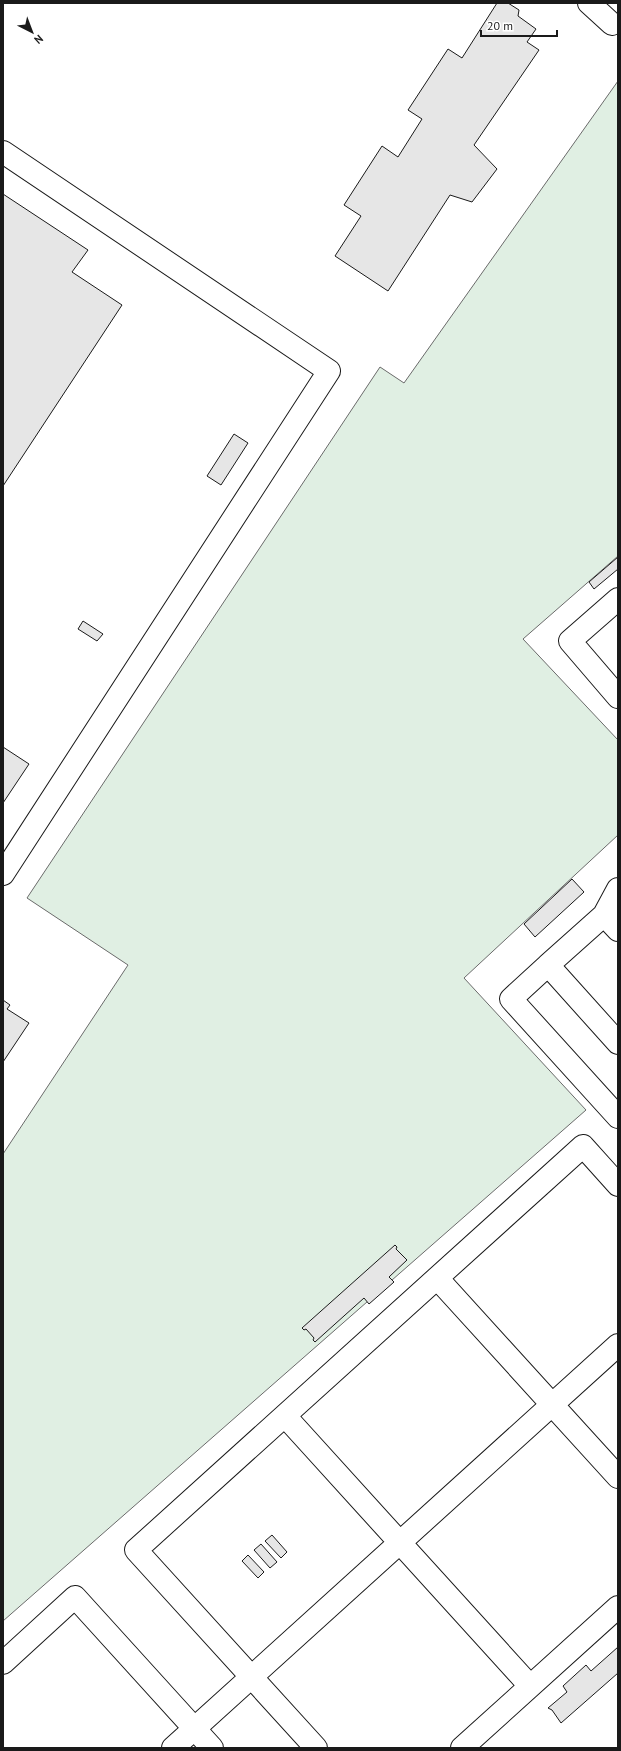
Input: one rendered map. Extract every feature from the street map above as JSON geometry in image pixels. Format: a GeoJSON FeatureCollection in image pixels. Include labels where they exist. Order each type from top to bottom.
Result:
{"type":"FeatureCollection","features":[{"type":"Feature","properties":{"kind":"lane"},"geometry":{"type":"LineString","coordinates":[[589,3],[612,24]]}},
{"type":"Feature","properties":{"kind":"lane"},"geometry":{"type":"LineString","coordinates":[[3,152],[329,370],[3,874]]}},
{"type":"Feature","properties":{"kind":"lane"},"geometry":{"type":"LineString","coordinates":[[618,599],[570,641],[618,697]]}},
{"type":"Feature","properties":{"kind":"lane"},"geometry":{"type":"LineString","coordinates":[[618,889],[611,922],[548,965],[511,999],[618,1117]]}},
{"type":"Feature","properties":{"kind":"lane"},"geometry":{"type":"LineString","coordinates":[[548,965],[618,1043]]}},
{"type":"Feature","properties":{"kind":"lane"},"geometry":{"type":"LineString","coordinates":[[316,1748],[136,1550],[582,1146],[618,1185]]}},
{"type":"Feature","properties":{"kind":"lane"},"geometry":{"type":"LineString","coordinates":[[437,1278],[618,1477]]}},
{"type":"Feature","properties":{"kind":"lane"},"geometry":{"type":"LineString","coordinates":[[173,1748],[618,1345]]}},
{"type":"Feature","properties":{"kind":"lane"},"geometry":{"type":"LineString","coordinates":[[285,1416],[530,1686]]}},
{"type":"Feature","properties":{"kind":"lane"},"geometry":{"type":"LineString","coordinates":[[3,1662],[75,1597],[212,1748]]}},
{"type":"Feature","properties":{"kind":"lane"},"geometry":{"type":"LineString","coordinates":[[462,1748],[618,1607]]}},
{"type":"Feature","properties":{"kind":"green space"},"geometry":{"type":"Polygon","coordinates":[[[618,81],[618,556],[523,639],[618,740],[618,835],[464,978],[586,1110],[3,1621],[3,1154],[128,965],[27,898],[380,367],[404,383],[618,81]]]}},
{"type":"Feature","properties":{"kind":"building"},"geometry":{"type":"Polygon","coordinates":[[[497,3],[508,3],[519,10],[518,16],[536,29],[527,42],[539,50],[474,145],[497,169],[472,202],[450,195],[388,291],[335,256],[361,216],[344,205],[382,146],[398,157],[422,119],[408,110],[448,49],[462,58],[497,3]]]}},
{"type":"Feature","properties":{"kind":"building"},"geometry":{"type":"Polygon","coordinates":[[[3,194],[88,250],[72,272],[122,305],[3,486],[3,194]]]}},
{"type":"Feature","properties":{"kind":"building"},"geometry":{"type":"Polygon","coordinates":[[[234,434],[248,443],[221,485],[207,476],[234,434]]]}},
{"type":"Feature","properties":{"kind":"building"},"geometry":{"type":"Polygon","coordinates":[[[618,557],[618,569],[594,589],[589,582],[618,557]]]}},
{"type":"Feature","properties":{"kind":"building"},"geometry":{"type":"Polygon","coordinates":[[[83,621],[103,634],[97,641],[78,629],[83,621]]]}},
{"type":"Feature","properties":{"kind":"building"},"geometry":{"type":"Polygon","coordinates":[[[3,747],[29,764],[3,803],[3,747]]]}},
{"type":"Feature","properties":{"kind":"building"},"geometry":{"type":"Polygon","coordinates":[[[572,879],[584,892],[535,937],[524,924],[572,879]]]}},
{"type":"Feature","properties":{"kind":"building"},"geometry":{"type":"Polygon","coordinates":[[[3,1000],[10,1005],[7,1009],[29,1023],[3,1062],[3,1000]]]}},
{"type":"Feature","properties":{"kind":"building"},"geometry":{"type":"Polygon","coordinates":[[[395,1245],[397,1247],[396,1249],[407,1260],[389,1277],[394,1282],[369,1304],[364,1298],[315,1342],[313,1340],[314,1338],[306,1329],[304,1330],[302,1328],[395,1245]]]}},
{"type":"Feature","properties":{"kind":"building"},"geometry":{"type":"Polygon","coordinates":[[[272,1535],[287,1552],[281,1558],[265,1541],[272,1535]]]}},
{"type":"Feature","properties":{"kind":"building"},"geometry":{"type":"Polygon","coordinates":[[[261,1544],[277,1562],[270,1568],[254,1550],[261,1544]]]}},
{"type":"Feature","properties":{"kind":"building"},"geometry":{"type":"Polygon","coordinates":[[[248,1555],[264,1572],[258,1578],[242,1561],[248,1555]]]}},
{"type":"Feature","properties":{"kind":"building"},"geometry":{"type":"Polygon","coordinates":[[[618,1647],[618,1673],[561,1723],[552,1710],[548,1708],[567,1692],[563,1686],[586,1665],[591,1671],[618,1647]]]}}]}
